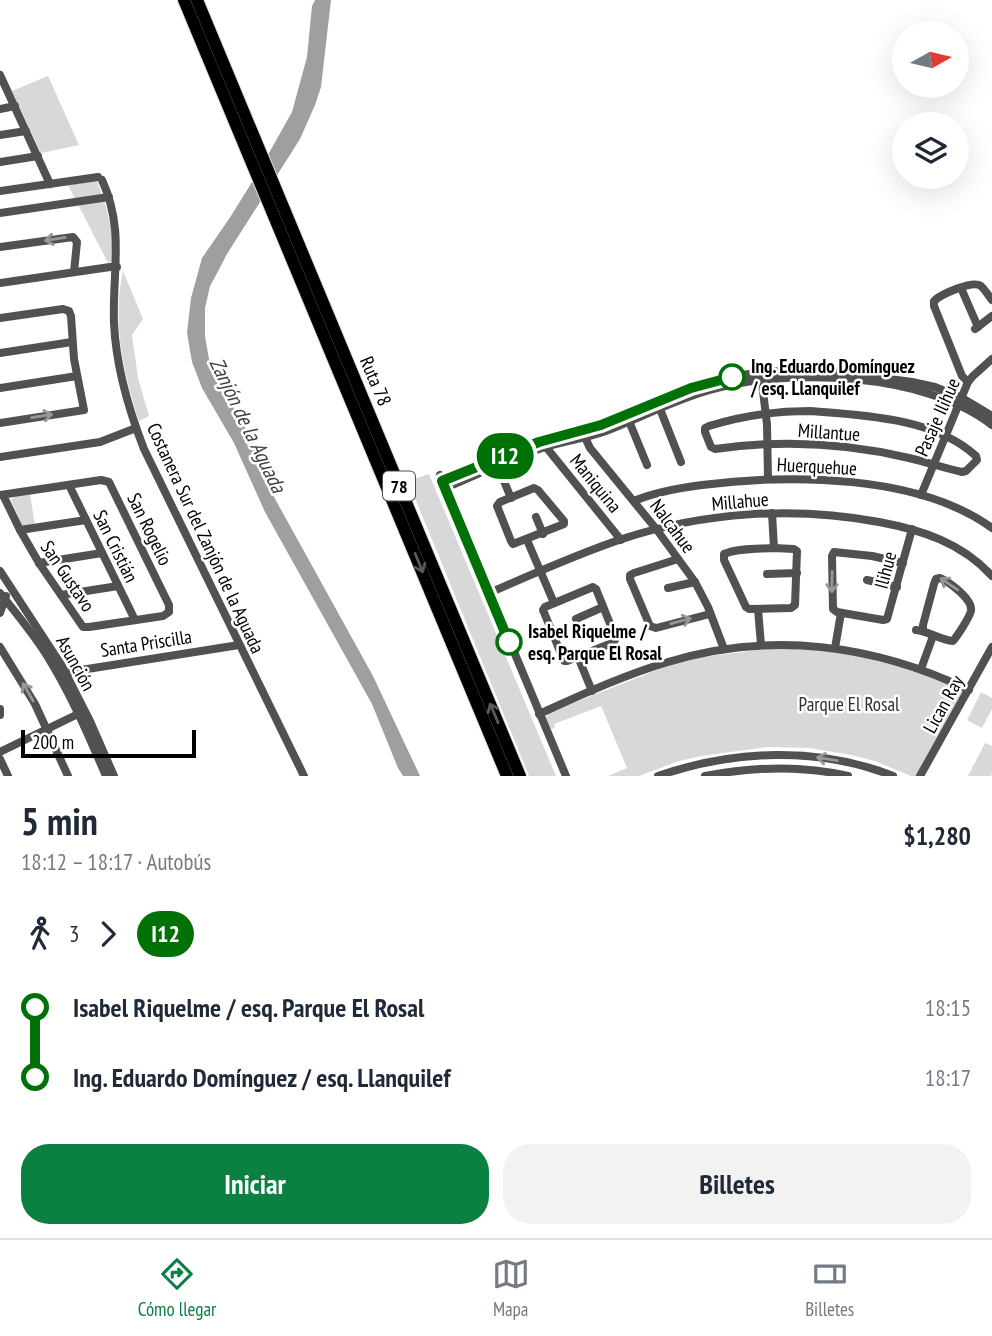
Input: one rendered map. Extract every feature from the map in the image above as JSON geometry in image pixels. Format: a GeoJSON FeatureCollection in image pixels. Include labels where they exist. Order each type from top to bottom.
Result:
{"type":"FeatureCollection","features":[{"type":"Feature","properties":{"kind":"highway","name":"Ruta 78"},"geometry":{"type":"LineString","coordinates":[[184,0],[257,160]]}},
{"type":"Feature","properties":{"kind":"highway","name":"Ruta 78"},"geometry":{"type":"LineString","coordinates":[[197,0],[257,160],[506,776]]}},
{"type":"Feature","properties":{"kind":"highway","name":"Ruta 78"},"geometry":{"type":"LineString","coordinates":[[274,201],[520,776]]}},
{"type":"Feature","properties":{"kind":"street"},"geometry":{"type":"LineString","coordinates":[[0,191],[50,184],[1,79]]}},
{"type":"Feature","properties":{"kind":"street"},"geometry":{"type":"LineString","coordinates":[[0,108],[15,106]]}},
{"type":"Feature","properties":{"kind":"street"},"geometry":{"type":"LineString","coordinates":[[0,135],[26,131]]}},
{"type":"Feature","properties":{"kind":"street"},"geometry":{"type":"LineString","coordinates":[[0,162],[38,156]]}},
{"type":"Feature","properties":{"kind":"street","name":"Costanera Sur del Zanjón de la Aguada"},"geometry":{"type":"LineString","coordinates":[[50,184],[100,178],[109,197],[116,232],[114,303],[117,351],[122,382],[136,428],[304,776]]}},
{"type":"Feature","properties":{"kind":"street"},"geometry":{"type":"LineString","coordinates":[[0,213],[109,197]]}},
{"type":"Feature","properties":{"kind":"street"},"geometry":{"type":"LineString","coordinates":[[0,247],[73,237],[76,242],[74,272]]}},
{"type":"Feature","properties":{"kind":"street"},"geometry":{"type":"LineString","coordinates":[[0,282],[117,267]]}},
{"type":"Feature","properties":{"kind":"street"},"geometry":{"type":"LineString","coordinates":[[968,382],[962,376],[934,301],[939,296],[974,284],[979,285],[992,300]]}},
{"type":"Feature","properties":{"kind":"street"},"geometry":{"type":"LineString","coordinates":[[961,288],[976,328],[992,316]]}},
{"type":"Feature","properties":{"kind":"street"},"geometry":{"type":"LineString","coordinates":[[0,318],[65,309],[71,315],[72,342],[84,410],[0,423]]}},
{"type":"Feature","properties":{"kind":"street"},"geometry":{"type":"LineString","coordinates":[[0,353],[72,342]]}},
{"type":"Feature","properties":{"kind":"street","name":"Pasaje Ilihue"},"geometry":{"type":"LineString","coordinates":[[920,495],[968,382],[992,359]]}},
{"type":"Feature","properties":{"kind":"street"},"geometry":{"type":"LineString","coordinates":[[0,388],[77,376]]}},
{"type":"Feature","properties":{"kind":"street"},"geometry":{"type":"LineString","coordinates":[[566,776],[443,481],[629,421],[709,390],[761,376]]}},
{"type":"Feature","properties":{"kind":"street"},"geometry":{"type":"LineString","coordinates":[[761,376],[766,414],[768,479]]}},
{"type":"Feature","properties":{"kind":"street"},"geometry":{"type":"LineString","coordinates":[[497,463],[545,440],[583,434],[698,386],[726,378],[809,377],[870,382],[961,401],[992,416]]}},
{"type":"Feature","properties":{"kind":"street"},"geometry":{"type":"LineString","coordinates":[[961,401],[992,425]]}},
{"type":"Feature","properties":{"kind":"street"},"geometry":{"type":"LineString","coordinates":[[660,409],[681,462]]}},
{"type":"Feature","properties":{"kind":"street"},"geometry":{"type":"LineString","coordinates":[[766,414],[801,411],[855,415],[914,425],[945,436]]}},
{"type":"Feature","properties":{"kind":"street","name":"Millantue"},"geometry":{"type":"LineString","coordinates":[[766,414],[705,428],[710,445],[713,449],[767,445],[851,448],[888,453],[963,472],[974,464],[977,457],[963,445],[945,436]]}},
{"type":"Feature","properties":{"kind":"street"},"geometry":{"type":"LineString","coordinates":[[629,421],[647,465]]}},
{"type":"Feature","properties":{"kind":"street"},"geometry":{"type":"LineString","coordinates":[[0,457],[100,442],[136,428]]}},
{"type":"Feature","properties":{"kind":"street","name":"Nalcahue"},"geometry":{"type":"LineString","coordinates":[[583,434],[590,448],[657,530],[695,582],[724,649]]}},
{"type":"Feature","properties":{"kind":"street","name":"Maniquina"},"geometry":{"type":"LineString","coordinates":[[546,447],[621,540]]}},
{"type":"Feature","properties":{"kind":"street"},"geometry":{"type":"LineString","coordinates":[[497,463],[511,498]]}},
{"type":"Feature","properties":{"kind":"street","name":"San Rogelio"},"geometry":{"type":"LineString","coordinates":[[2,499],[103,480],[110,484],[169,604],[169,612]]}},
{"type":"Feature","properties":{"kind":"street","name":"Huerquehue"},"geometry":{"type":"LineString","coordinates":[[634,501],[645,496],[734,481],[817,480],[854,483],[920,495],[955,507],[992,528]]}},
{"type":"Feature","properties":{"kind":"street","name":"San Cristián"},"geometry":{"type":"LineString","coordinates":[[69,485],[135,620]]}},
{"type":"Feature","properties":{"kind":"street"},"geometry":{"type":"LineString","coordinates":[[534,488],[538,490],[565,523],[543,534],[516,544],[511,542],[497,508],[499,502],[534,488]]}},
{"type":"Feature","properties":{"kind":"street","name":"San Gustavo"},"geometry":{"type":"LineString","coordinates":[[2,499],[39,563],[84,627],[163,616],[169,612]]}},
{"type":"Feature","properties":{"kind":"street"},"geometry":{"type":"LineString","coordinates":[[772,513],[774,548]]}},
{"type":"Feature","properties":{"kind":"street","name":"Millahue"},"geometry":{"type":"LineString","coordinates":[[489,593],[621,540],[710,519],[772,513],[840,516],[912,529],[952,544],[975,559],[992,576]]}},
{"type":"Feature","properties":{"kind":"street"},"geometry":{"type":"LineString","coordinates":[[536,517],[543,534]]}},
{"type":"Feature","properties":{"kind":"street"},"geometry":{"type":"LineString","coordinates":[[20,530],[86,520]]}},
{"type":"Feature","properties":{"kind":"street","name":"Ilihue"},"geometry":{"type":"LineString","coordinates":[[837,611],[887,619],[912,529]]}},
{"type":"Feature","properties":{"kind":"street"},"geometry":{"type":"LineString","coordinates":[[527,540],[554,603]]}},
{"type":"Feature","properties":{"kind":"street"},"geometry":{"type":"LineString","coordinates":[[754,609],[793,607],[796,602],[796,550],[774,548],[724,554],[724,560],[754,609],[761,645]]}},
{"type":"Feature","properties":{"kind":"street"},"geometry":{"type":"LineString","coordinates":[[835,648],[837,611],[832,607],[834,553],[837,551],[903,563]]}},
{"type":"Feature","properties":{"kind":"street"},"geometry":{"type":"LineString","coordinates":[[39,563],[102,553]]}},
{"type":"Feature","properties":{"kind":"street"},"geometry":{"type":"LineString","coordinates":[[678,559],[631,575],[630,579],[650,626],[656,628],[710,614]]}},
{"type":"Feature","properties":{"kind":"street","name":"Asunción"},"geometry":{"type":"LineString","coordinates":[[0,571],[47,641],[106,776]]}},
{"type":"Feature","properties":{"kind":"street"},"geometry":{"type":"LineString","coordinates":[[767,574],[797,573]]}},
{"type":"Feature","properties":{"kind":"street"},"geometry":{"type":"LineString","coordinates":[[940,578],[963,595],[971,608],[955,640],[950,642],[933,636],[920,630],[934,584],[936,579],[940,578]]}},
{"type":"Feature","properties":{"kind":"street"},"geometry":{"type":"LineString","coordinates":[[867,580],[897,587]]}},
{"type":"Feature","properties":{"kind":"street"},"geometry":{"type":"LineString","coordinates":[[668,588],[695,582]]}},
{"type":"Feature","properties":{"kind":"street"},"geometry":{"type":"LineString","coordinates":[[61,595],[118,586]]}},
{"type":"Feature","properties":{"kind":"street"},"geometry":{"type":"LineString","coordinates":[[0,612],[2,596],[10,587]]}},
{"type":"Feature","properties":{"kind":"street"},"geometry":{"type":"LineString","coordinates":[[593,587],[603,607],[615,641],[566,662],[562,659],[543,613],[544,608],[593,587]]}},
{"type":"Feature","properties":{"kind":"street","name":"Asunción"},"geometry":{"type":"LineString","coordinates":[[2,596],[62,673],[94,730],[114,776]]}},
{"type":"Feature","properties":{"kind":"street"},"geometry":{"type":"LineString","coordinates":[[576,619],[603,607]]}},
{"type":"Feature","properties":{"kind":"street"},"geometry":{"type":"LineString","coordinates":[[921,669],[933,636]]}},
{"type":"Feature","properties":{"kind":"street"},"geometry":{"type":"LineString","coordinates":[[539,714],[665,663],[724,649],[761,645],[794,644],[877,656],[921,669],[969,690]]}},
{"type":"Feature","properties":{"kind":"street","name":"Santa Priscilla"},"geometry":{"type":"LineString","coordinates":[[62,673],[239,645]]}},
{"type":"Feature","properties":{"kind":"street"},"geometry":{"type":"LineString","coordinates":[[0,647],[31,697],[68,776]]}},
{"type":"Feature","properties":{"kind":"street","name":"Lican Ray"},"geometry":{"type":"LineString","coordinates":[[920,776],[992,647]]}},
{"type":"Feature","properties":{"kind":"street"},"geometry":{"type":"LineString","coordinates":[[578,657],[592,691]]}},
{"type":"Feature","properties":{"kind":"street"},"geometry":{"type":"LineString","coordinates":[[0,709],[0,715]]}},
{"type":"Feature","properties":{"kind":"street"},"geometry":{"type":"LineString","coordinates":[[0,752],[78,714]]}},
{"type":"Feature","properties":{"kind":"street"},"geometry":{"type":"LineString","coordinates":[[779,755],[779,769]]}},
{"type":"Feature","properties":{"kind":"street"},"geometry":{"type":"LineString","coordinates":[[658,776],[706,762],[743,756],[779,755],[840,761],[893,776]]}},
{"type":"Feature","properties":{"kind":"street"},"geometry":{"type":"LineString","coordinates":[[0,759],[8,776]]}},
{"type":"Feature","properties":{"kind":"street"},"geometry":{"type":"LineString","coordinates":[[706,762],[707,776],[779,769],[848,776]]}},
{"type":"Feature","properties":{"kind":"green space"},"geometry":{"type":"Polygon","coordinates":[[[48,76],[79,145],[41,153],[12,91],[48,76]]]}},
{"type":"Feature","properties":{"kind":"green space"},"geometry":{"type":"Polygon","coordinates":[[[97,181],[111,231],[113,252],[112,262],[108,263],[68,185],[97,181]]]}},
{"type":"Feature","properties":{"kind":"green space"},"geometry":{"type":"Polygon","coordinates":[[[123,271],[143,319],[132,335],[138,378],[149,416],[139,421],[128,384],[119,328],[123,271]]]}},
{"type":"Feature","properties":{"kind":"green space"},"geometry":{"type":"Polygon","coordinates":[[[429,474],[556,776],[529,776],[408,481],[429,474]]]}},
{"type":"Feature","properties":{"kind":"green space"},"geometry":{"type":"Polygon","coordinates":[[[30,494],[35,525],[23,527],[11,500],[30,494]]]}},
{"type":"Feature","properties":{"kind":"green space","name":"Parque El Rosal"},"geometry":{"type":"Polygon","coordinates":[[[773,648],[832,652],[889,662],[927,674],[965,693],[917,776],[851,755],[809,748],[768,747],[701,756],[639,776],[608,776],[627,768],[601,706],[554,724],[555,728],[551,729],[545,718],[551,712],[672,664],[702,657],[773,648]]]}},
{"type":"Feature","properties":{"kind":"green space"},"geometry":{"type":"Polygon","coordinates":[[[981,692],[992,698],[992,709],[982,728],[967,720],[981,692]]]}},
{"type":"Feature","properties":{"kind":"green space"},"geometry":{"type":"Polygon","coordinates":[[[985,743],[992,746],[991,776],[968,776],[985,743]]]}},
{"type":"Feature","properties":{"kind":"shaded area"},"geometry":{"type":"Polygon","coordinates":[[[315,0],[331,0],[321,87],[300,139],[227,254],[210,286],[205,308],[205,336],[215,377],[244,425],[274,497],[373,676],[420,776],[403,776],[398,768],[372,704],[265,512],[234,443],[202,388],[192,362],[187,333],[191,298],[202,258],[260,169],[292,112],[307,57],[312,6],[315,0]]]}},
{"type":"Feature","properties":{"kind":"bus line","name":"I12"},"geometry":{"type":"LineString","coordinates":[[509,642],[442,481],[549,438],[601,425],[691,388],[732,377]]}},
{"type":"Feature","properties":{"kind":"place","name":"Ing. Eduardo Domínguez / esq. Llanquilef"},"geometry":{"type":"Point","coordinates":[732,377]}},
{"type":"Feature","properties":{"kind":"place","name":"Isabel Riquelme / esq. Parque El Rosal"},"geometry":{"type":"Point","coordinates":[509,642]}},
{"type":"Feature","properties":{"kind":"water label","name":"Zanjón de la Aguada"},"geometry":{"type":"Point","coordinates":[248,425]}}]}
